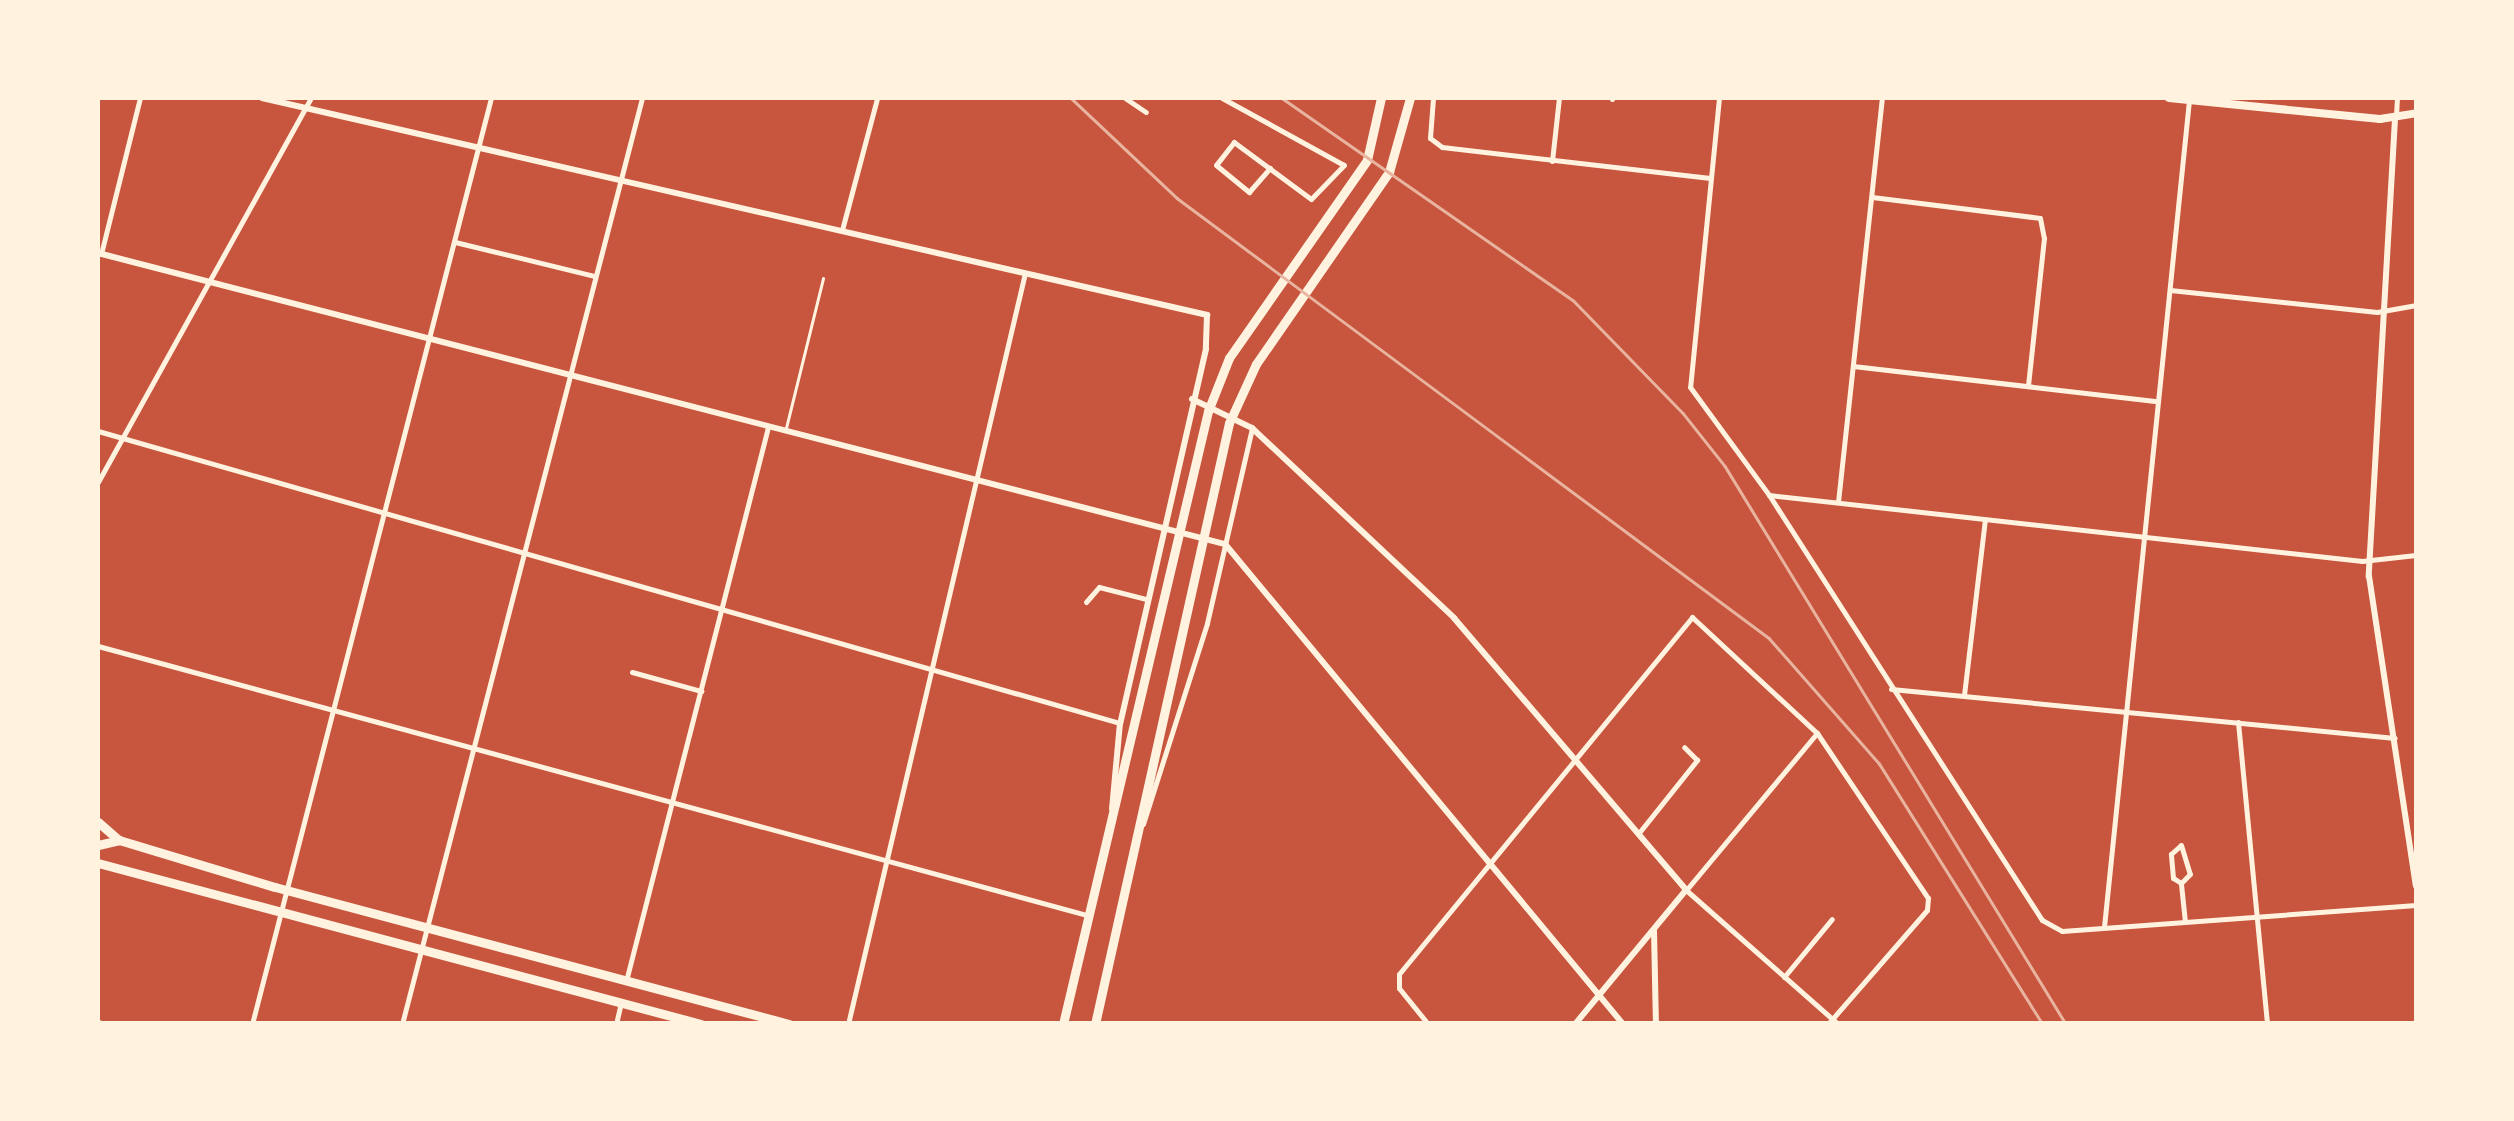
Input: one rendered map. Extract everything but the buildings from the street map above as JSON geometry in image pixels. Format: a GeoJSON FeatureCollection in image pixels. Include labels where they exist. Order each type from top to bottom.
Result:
{"type":"FeatureCollection","features":[{"type":"Feature","properties":{"kind":"main road"},"geometry":{"type":"LineString","coordinates":[[1063,1024],[1150,650],[1219,378],[1366,160],[1381,98]]}},
{"type":"Feature","properties":{"kind":"main road"},"geometry":{"type":"LineString","coordinates":[[1095,1024],[1235,407],[1269,343],[1388,172],[1410,98]]}},
{"type":"Feature","properties":{"kind":"main road"},"geometry":{"type":"LineString","coordinates":[[2170,98],[2395,119],[2416,113]]}},
{"type":"Feature","properties":{"kind":"main road"},"geometry":{"type":"LineString","coordinates":[[98,822],[119,840],[286,890],[789,1024]]}},
{"type":"Feature","properties":{"kind":"main road"},"geometry":{"type":"LineString","coordinates":[[98,845],[119,840]]}},
{"type":"Feature","properties":{"kind":"main road"},"geometry":{"type":"LineString","coordinates":[[98,862],[701,1024]]}},
{"type":"Feature","properties":{"kind":"street"},"geometry":{"type":"LineString","coordinates":[[140,98],[99,253],[1224,544],[1596,998],[1623,1024]]}},
{"type":"Feature","properties":{"kind":"street"},"geometry":{"type":"LineString","coordinates":[[262,98],[1207,315],[1206,349],[1162,526],[1120,722],[1112,810]]}},
{"type":"Feature","properties":{"kind":"street"},"geometry":{"type":"LineString","coordinates":[[98,482],[311,98]]}},
{"type":"Feature","properties":{"kind":"street"},"geometry":{"type":"LineString","coordinates":[[252,1024],[491,98]]}},
{"type":"Feature","properties":{"kind":"street"},"geometry":{"type":"LineString","coordinates":[[402,1024],[642,98]]}},
{"type":"Feature","properties":{"kind":"street"},"geometry":{"type":"LineString","coordinates":[[842,232],[876,98]]}},
{"type":"Feature","properties":{"kind":"street"},"geometry":{"type":"LineString","coordinates":[[1125,98],[1146,112]]}},
{"type":"Feature","properties":{"kind":"street"},"geometry":{"type":"LineString","coordinates":[[1222,98],[1344,164],[1311,199],[1270,168],[1234,142],[1216,165],[1249,192],[1270,168]]}},
{"type":"Feature","properties":{"kind":"street"},"geometry":{"type":"LineString","coordinates":[[1433,98],[1430,134],[1449,148],[1710,178]]}},
{"type":"Feature","properties":{"kind":"street"},"geometry":{"type":"LineString","coordinates":[[1552,161],[1559,98]]}},
{"type":"Feature","properties":{"kind":"street"},"geometry":{"type":"LineString","coordinates":[[1720,98],[1688,381],[1769,495],[2052,930],[2416,904]]}},
{"type":"Feature","properties":{"kind":"street"},"geometry":{"type":"LineString","coordinates":[[1838,503],[1882,98]]}},
{"type":"Feature","properties":{"kind":"street"},"geometry":{"type":"LineString","coordinates":[[2104,927],[2190,98]]}},
{"type":"Feature","properties":{"kind":"street"},"geometry":{"type":"LineString","coordinates":[[2397,98],[2370,562],[2416,885]]}},
{"type":"Feature","properties":{"kind":"street"},"geometry":{"type":"LineString","coordinates":[[1872,196],[2040,218],[2044,238],[2028,386]]}},
{"type":"Feature","properties":{"kind":"street"},"geometry":{"type":"LineString","coordinates":[[455,242],[595,276]]}},
{"type":"Feature","properties":{"kind":"street"},"geometry":{"type":"LineString","coordinates":[[848,1024],[1024,273]]}},
{"type":"Feature","properties":{"kind":"street"},"geometry":{"type":"LineString","coordinates":[[2170,290],[2382,312],[2416,306]]}},
{"type":"Feature","properties":{"kind":"street"},"geometry":{"type":"LineString","coordinates":[[1853,366],[2157,401]]}},
{"type":"Feature","properties":{"kind":"street"},"geometry":{"type":"LineString","coordinates":[[1192,399],[1252,428],[1454,618],[1575,759],[1686,890],[1833,1022],[1923,915],[1928,898],[1904,856],[1817,733],[1692,617],[1575,759],[1490,864],[1405,965],[1398,979],[1402,992],[1423,1022]]}},
{"type":"Feature","properties":{"kind":"street"},"geometry":{"type":"LineString","coordinates":[[626,981],[768,425]]}},
{"type":"Feature","properties":{"kind":"street"},"geometry":{"type":"LineString","coordinates":[[1137,836],[1162,781],[1252,428]]}},
{"type":"Feature","properties":{"kind":"street"},"geometry":{"type":"LineString","coordinates":[[98,431],[1120,722]]}},
{"type":"Feature","properties":{"kind":"street"},"geometry":{"type":"LineString","coordinates":[[1769,495],[2370,562],[2416,555]]}},
{"type":"Feature","properties":{"kind":"street"},"geometry":{"type":"LineString","coordinates":[[1964,696],[1985,520]]}},
{"type":"Feature","properties":{"kind":"street"},"geometry":{"type":"LineString","coordinates":[[1086,602],[1098,587],[1146,598]]}},
{"type":"Feature","properties":{"kind":"street"},"geometry":{"type":"LineString","coordinates":[[98,646],[1087,915]]}},
{"type":"Feature","properties":{"kind":"street"},"geometry":{"type":"LineString","coordinates":[[632,672],[701,691]]}},
{"type":"Feature","properties":{"kind":"street"},"geometry":{"type":"LineString","coordinates":[[1891,688],[2395,738]]}},
{"type":"Feature","properties":{"kind":"street"},"geometry":{"type":"LineString","coordinates":[[2238,722],[2268,1024]]}},
{"type":"Feature","properties":{"kind":"street"},"geometry":{"type":"LineString","coordinates":[[1575,1024],[1817,733]]}},
{"type":"Feature","properties":{"kind":"street"},"geometry":{"type":"LineString","coordinates":[[1638,834],[1696,760],[1684,748]]}},
{"type":"Feature","properties":{"kind":"street"},"geometry":{"type":"LineString","coordinates":[[2180,883],[2190,874],[2181,845],[2170,854],[2173,878],[2180,883],[2185,921]]}},
{"type":"Feature","properties":{"kind":"street"},"geometry":{"type":"LineString","coordinates":[[1784,977],[1832,919]]}},
{"type":"Feature","properties":{"kind":"street"},"geometry":{"type":"LineString","coordinates":[[1654,930],[1655,1022]]}},
{"type":"Feature","properties":{"kind":"street"},"geometry":{"type":"LineString","coordinates":[[616,1024],[621,1003]]}},
{"type":"Feature","properties":{"kind":"lane"},"geometry":{"type":"LineString","coordinates":[[786,429],[822,278]]}},
{"type":"Feature","properties":{"kind":"railway"},"geometry":{"type":"LineString","coordinates":[[1071,98],[1177,198],[1769,638],[1879,763],[2043,1024]]}},
{"type":"Feature","properties":{"kind":"railway"},"geometry":{"type":"LineString","coordinates":[[1282,98],[1573,300],[1683,413],[1725,466],[2066,1024]]}}]}
